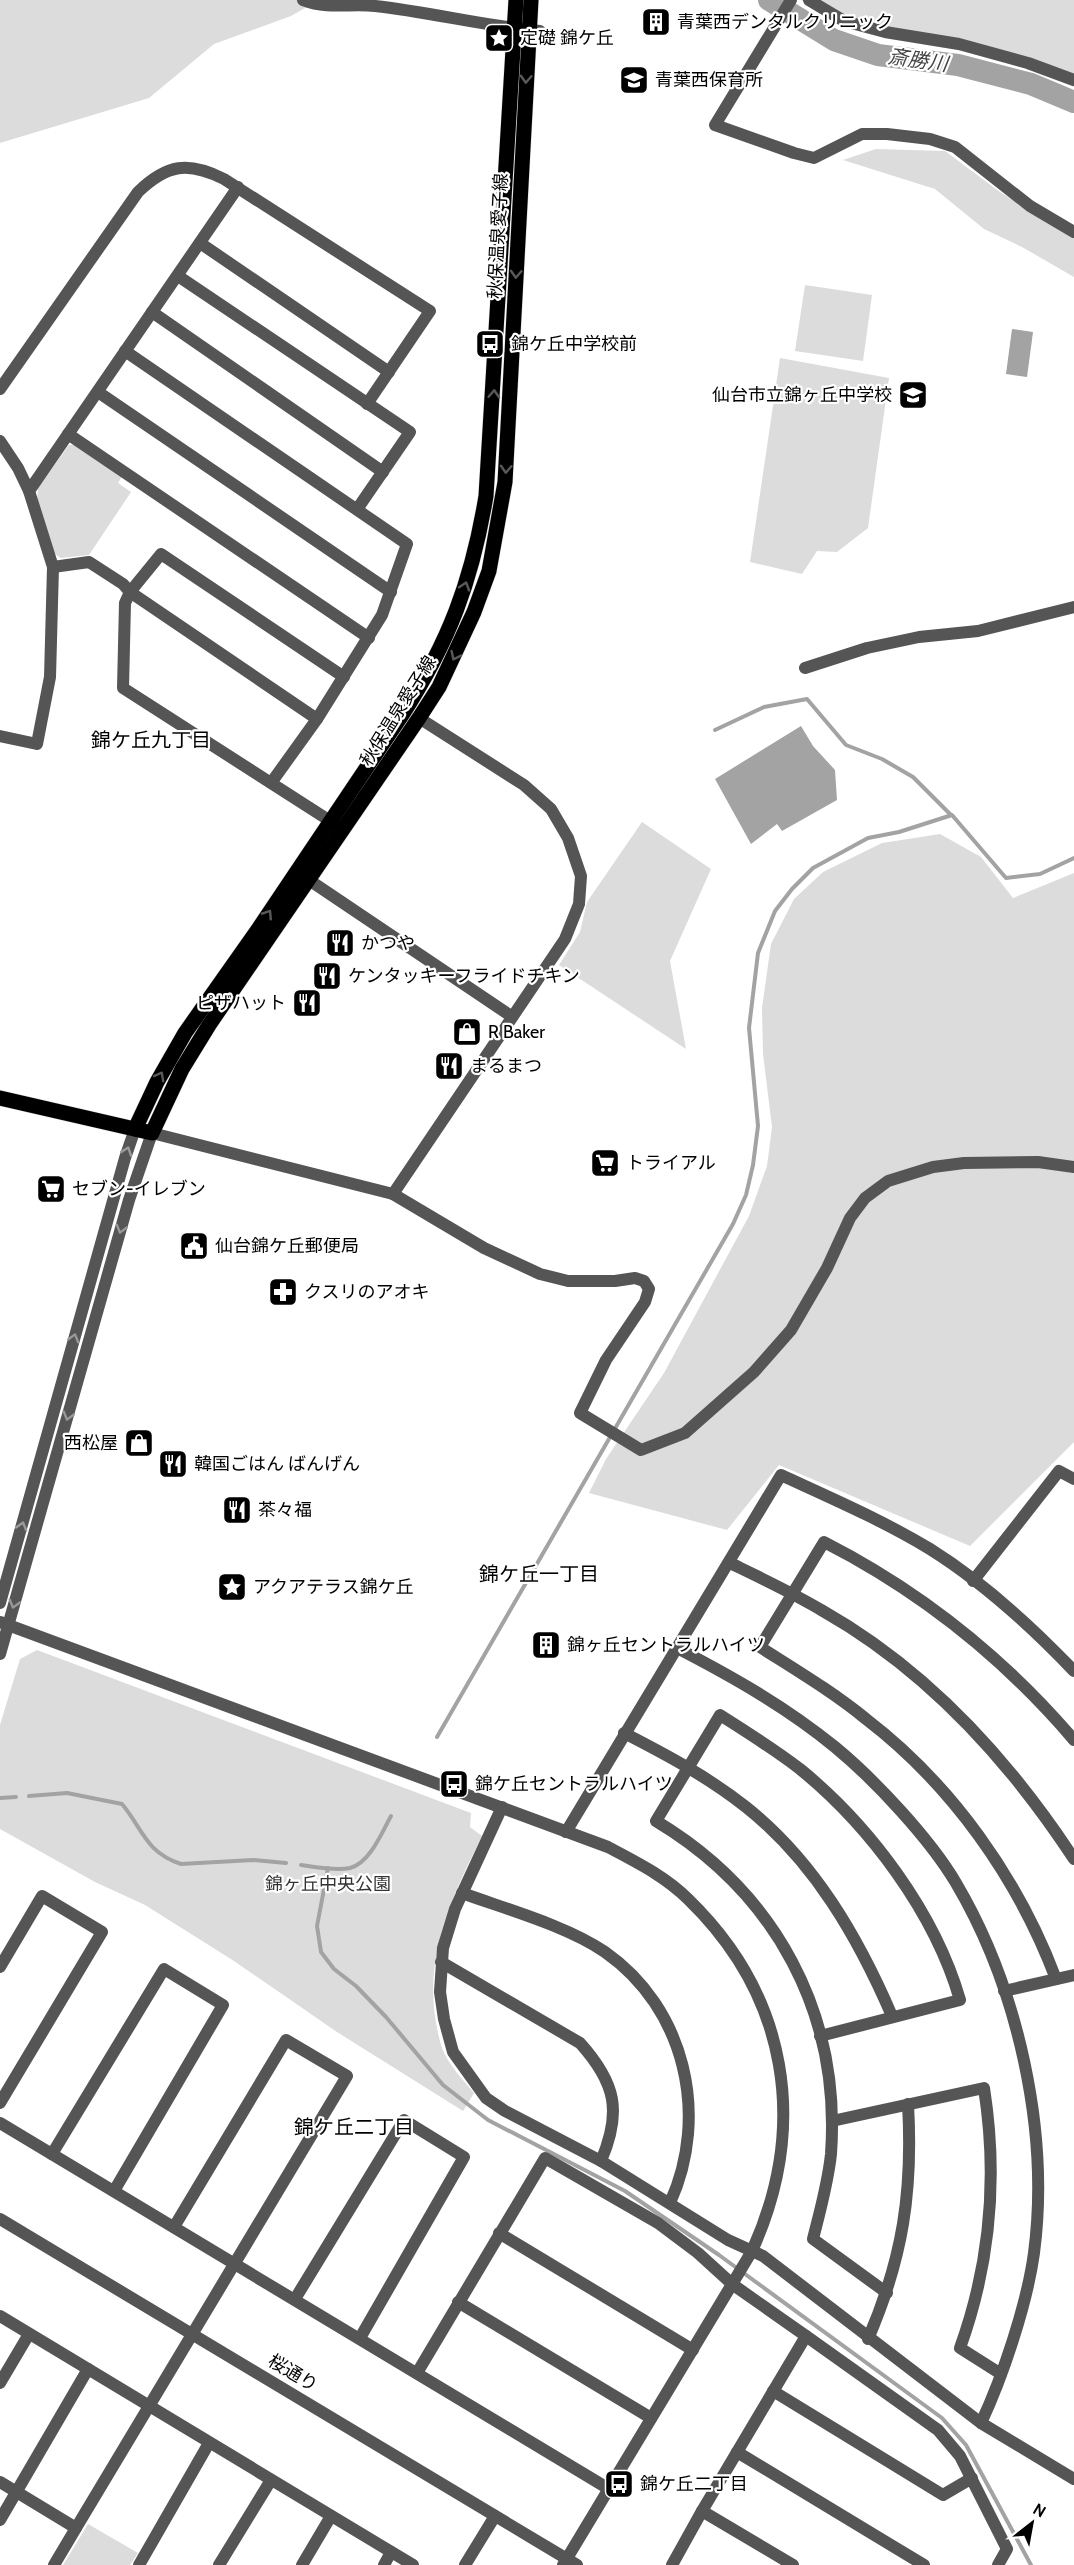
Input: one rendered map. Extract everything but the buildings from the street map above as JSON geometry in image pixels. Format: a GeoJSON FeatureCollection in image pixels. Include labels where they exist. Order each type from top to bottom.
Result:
{"type":"FeatureCollection","features":[{"type":"Feature","properties":{"kind":"main road","name":"秋保温泉愛子線"},"geometry":{"type":"LineString","coordinates":[[152,1133],[182,1069],[209,1024],[344,830],[439,687],[474,612],[489,571],[505,482],[527,30],[516,0]]}},
{"type":"Feature","properties":{"kind":"main road","name":"秋保温泉愛子線"},"geometry":{"type":"LineString","coordinates":[[135,1129],[184,1032],[259,928],[424,680],[455,617],[474,560],[486,496],[531,0]]}},
{"type":"Feature","properties":{"kind":"main road"},"geometry":{"type":"LineString","coordinates":[[0,1098],[152,1133]]}},
{"type":"Feature","properties":{"kind":"street"},"geometry":{"type":"LineString","coordinates":[[303,0],[317,5],[335,7],[373,5],[527,30]]}},
{"type":"Feature","properties":{"kind":"street"},"geometry":{"type":"LineString","coordinates":[[791,0],[715,125],[814,158],[862,134],[919,138],[955,147],[1030,206],[1074,232]]}},
{"type":"Feature","properties":{"kind":"street"},"geometry":{"type":"LineString","coordinates":[[809,0],[844,21],[885,32],[959,44],[1028,63],[1074,80]]}},
{"type":"Feature","properties":{"kind":"street"},"geometry":{"type":"LineString","coordinates":[[0,389],[116,220],[148,182],[168,169],[182,167],[209,171],[238,187],[430,311],[367,404]]}},
{"type":"Feature","properties":{"kind":"street"},"geometry":{"type":"LineString","coordinates":[[29,491],[238,187]]}},
{"type":"Feature","properties":{"kind":"street"},"geometry":{"type":"LineString","coordinates":[[200,243],[389,372]]}},
{"type":"Feature","properties":{"kind":"street"},"geometry":{"type":"LineString","coordinates":[[178,276],[410,432],[357,508]]}},
{"type":"Feature","properties":{"kind":"street"},"geometry":{"type":"LineString","coordinates":[[152,312],[383,472]]}},
{"type":"Feature","properties":{"kind":"street"},"geometry":{"type":"LineString","coordinates":[[125,351],[408,544],[382,615],[369,638],[317,719],[271,783]]}},
{"type":"Feature","properties":{"kind":"street"},"geometry":{"type":"LineString","coordinates":[[98,392],[391,592]]}},
{"type":"Feature","properties":{"kind":"street"},"geometry":{"type":"LineString","coordinates":[[68,434],[369,638]]}},
{"type":"Feature","properties":{"kind":"street"},"geometry":{"type":"LineString","coordinates":[[0,441],[18,468],[29,491],[53,567],[50,677],[37,744],[0,736]]}},
{"type":"Feature","properties":{"kind":"street"},"geometry":{"type":"LineString","coordinates":[[344,677],[160,554],[130,592],[125,603],[123,688],[344,830]]}},
{"type":"Feature","properties":{"kind":"street"},"geometry":{"type":"LineString","coordinates":[[53,567],[89,562],[317,719]]}},
{"type":"Feature","properties":{"kind":"street"},"geometry":{"type":"LineString","coordinates":[[805,668],[867,648],[919,637],[978,631],[1074,608]]}},
{"type":"Feature","properties":{"kind":"street"},"geometry":{"type":"LineString","coordinates":[[393,1194],[565,939],[579,904],[581,876],[568,838],[551,809],[524,785],[419,718]]}},
{"type":"Feature","properties":{"kind":"street"},"geometry":{"type":"LineString","coordinates":[[309,880],[511,1016]]}},
{"type":"Feature","properties":{"kind":"street"},"geometry":{"type":"LineString","coordinates":[[0,1603],[135,1129]]}},
{"type":"Feature","properties":{"kind":"street"},"geometry":{"type":"LineString","coordinates":[[0,1654],[4,1623],[129,1200],[152,1133],[393,1194],[484,1248],[540,1274],[568,1281],[615,1281],[635,1278],[644,1281],[649,1289],[645,1302],[606,1360],[580,1413],[641,1450],[676,1438],[697,1425],[754,1372],[791,1330],[827,1268],[850,1218],[865,1198],[888,1181],[933,1167],[964,1163],[1038,1162],[1074,1167]]}},
{"type":"Feature","properties":{"kind":"street"},"geometry":{"type":"LineString","coordinates":[[973,1581],[1059,1471],[1074,1479]]}},
{"type":"Feature","properties":{"kind":"street"},"geometry":{"type":"LineString","coordinates":[[566,1832],[781,1475],[875,1518],[931,1550],[1034,1631],[1073,1667]]}},
{"type":"Feature","properties":{"kind":"street"},"geometry":{"type":"LineString","coordinates":[[1056,1979],[1006,1877],[955,1804],[926,1772],[868,1720],[837,1696],[760,1647],[825,1542],[921,1598],[975,1640],[1036,1697],[1074,1740]]}},
{"type":"Feature","properties":{"kind":"street"},"geometry":{"type":"LineString","coordinates":[[730,1563],[825,1612],[895,1659],[955,1712],[1007,1766],[1074,1859]]}},
{"type":"Feature","properties":{"kind":"street"},"geometry":{"type":"LineString","coordinates":[[4,1623],[608,1847],[662,1878],[687,1898],[735,1955],[762,2007],[778,2057],[785,2113],[774,2193],[767,2218],[752,2251],[609,2489],[569,2563]]}},
{"type":"Feature","properties":{"kind":"street"},"geometry":{"type":"LineString","coordinates":[[677,1648],[749,1686],[791,1713],[836,1748],[889,1799],[955,1881],[990,1950],[1017,2032],[1033,2112],[1038,2187],[1034,2254],[1002,2374],[981,2423]]}},
{"type":"Feature","properties":{"kind":"street"},"geometry":{"type":"LineString","coordinates":[[820,2036],[960,2000],[945,1957],[912,1893],[871,1841],[801,1770],[720,1715],[687,1766],[657,1821],[704,1852],[731,1877],[761,1911],[803,1982],[820,2036],[829,2076],[832,2121],[827,2181],[813,2239],[887,2293]]}},
{"type":"Feature","properties":{"kind":"street"},"geometry":{"type":"LineString","coordinates":[[624,1733],[687,1766],[747,1808],[767,1826],[831,1899],[856,1939],[892,2016]]}},
{"type":"Feature","properties":{"kind":"street"},"geometry":{"type":"LineString","coordinates":[[502,1807],[449,1923],[441,1962],[440,1992],[449,2044],[486,2098],[523,2121],[602,2161],[728,2240],[762,2256],[981,2423],[1074,2479]]}},
{"type":"Feature","properties":{"kind":"street"},"geometry":{"type":"LineString","coordinates":[[462,1893],[590,1943],[606,1952],[631,1974],[658,2008],[675,2039],[681,2057],[690,2108],[688,2148],[679,2183],[670,2203]]}},
{"type":"Feature","properties":{"kind":"street"},"geometry":{"type":"LineString","coordinates":[[0,1967],[42,1896],[102,1932],[0,2103]]}},
{"type":"Feature","properties":{"kind":"street"},"geometry":{"type":"LineString","coordinates":[[441,1962],[580,2043],[592,2057],[609,2085],[614,2110],[610,2140],[602,2161]]}},
{"type":"Feature","properties":{"kind":"street"},"geometry":{"type":"LineString","coordinates":[[52,2154],[164,1969],[224,2005],[114,2191]]}},
{"type":"Feature","properties":{"kind":"street"},"geometry":{"type":"LineString","coordinates":[[1004,1991],[1074,1975]]}},
{"type":"Feature","properties":{"kind":"street"},"geometry":{"type":"LineString","coordinates":[[54,2565],[347,2076],[286,2040],[174,2227]]}},
{"type":"Feature","properties":{"kind":"street"},"geometry":{"type":"LineString","coordinates":[[832,2121],[984,2088],[990,2130],[989,2232],[973,2312],[960,2348],[1002,2374]]}},
{"type":"Feature","properties":{"kind":"street"},"geometry":{"type":"LineString","coordinates":[[867,2338],[887,2293],[902,2237],[911,2152],[908,2104]]}},
{"type":"Feature","properties":{"kind":"street"},"geometry":{"type":"LineString","coordinates":[[295,2299],[404,2120],[464,2157],[360,2338]]}},
{"type":"Feature","properties":{"kind":"street"},"geometry":{"type":"LineString","coordinates":[[0,2123],[609,2489]]}},
{"type":"Feature","properties":{"kind":"street"},"geometry":{"type":"LineString","coordinates":[[417,2373],[545,2158],[658,2223],[735,2279],[806,2336],[938,2430],[960,2456],[1007,2549],[998,2565]]}},
{"type":"Feature","properties":{"kind":"street","name":"桜通り"},"geometry":{"type":"LineString","coordinates":[[0,2219],[495,2516],[569,2563]]}},
{"type":"Feature","properties":{"kind":"street"},"geometry":{"type":"LineString","coordinates":[[499,2233],[693,2349]]}},
{"type":"Feature","properties":{"kind":"street"},"geometry":{"type":"LineString","coordinates":[[458,2302],[651,2418]]}},
{"type":"Feature","properties":{"kind":"street"},"geometry":{"type":"LineString","coordinates":[[0,2316],[413,2565]]}},
{"type":"Feature","properties":{"kind":"street"},"geometry":{"type":"LineString","coordinates":[[0,2383],[29,2334]]}},
{"type":"Feature","properties":{"kind":"street"},"geometry":{"type":"LineString","coordinates":[[672,2565],[806,2336]]}},
{"type":"Feature","properties":{"kind":"street"},"geometry":{"type":"LineString","coordinates":[[0,2520],[88,2369]]}},
{"type":"Feature","properties":{"kind":"street"},"geometry":{"type":"LineString","coordinates":[[773,2391],[943,2495],[972,2478]]}},
{"type":"Feature","properties":{"kind":"street"},"geometry":{"type":"LineString","coordinates":[[138,2565],[209,2443]]}},
{"type":"Feature","properties":{"kind":"street"},"geometry":{"type":"LineString","coordinates":[[737,2452],[924,2565]]}},
{"type":"Feature","properties":{"kind":"street"},"geometry":{"type":"LineString","coordinates":[[219,2565],[271,2480]]}},
{"type":"Feature","properties":{"kind":"street"},"geometry":{"type":"LineString","coordinates":[[0,2482],[76,2528]]}},
{"type":"Feature","properties":{"kind":"street"},"geometry":{"type":"LineString","coordinates":[[702,2511],[793,2565]]}},
{"type":"Feature","properties":{"kind":"street"},"geometry":{"type":"LineString","coordinates":[[302,2565],[331,2516]]}},
{"type":"Feature","properties":{"kind":"street"},"geometry":{"type":"LineString","coordinates":[[465,2565],[495,2516]]}},
{"type":"Feature","properties":{"kind":"street"},"geometry":{"type":"LineString","coordinates":[[384,2565],[391,2552]]}},
{"type":"Feature","properties":{"kind":"green space"},"geometry":{"type":"Polygon","coordinates":[[[0,0],[319,0],[291,16],[214,44],[149,98],[0,143],[0,0]]]}},
{"type":"Feature","properties":{"kind":"green space"},"geometry":{"type":"Polygon","coordinates":[[[801,0],[1074,0],[1074,87],[1013,64],[958,50],[891,39],[838,23],[801,0]]]}},
{"type":"Feature","properties":{"kind":"green space"},"geometry":{"type":"Polygon","coordinates":[[[876,149],[945,151],[1000,192],[1074,237],[1074,277],[1022,247],[984,229],[935,189],[843,160],[876,149]]]}},
{"type":"Feature","properties":{"kind":"green space"},"geometry":{"type":"Polygon","coordinates":[[[805,285],[872,295],[863,361],[795,351],[805,285]]]}},
{"type":"Feature","properties":{"kind":"green space"},"geometry":{"type":"Polygon","coordinates":[[[780,358],[889,378],[868,528],[837,552],[817,551],[802,574],[750,562],[780,358]]]}},
{"type":"Feature","properties":{"kind":"green space"},"geometry":{"type":"Polygon","coordinates":[[[77,444],[123,475],[118,483],[131,492],[89,555],[61,558],[52,552],[37,501],[38,488],[69,445],[77,444]]]}},
{"type":"Feature","properties":{"kind":"green space"},"geometry":{"type":"Polygon","coordinates":[[[642,822],[711,869],[670,961],[686,1049],[559,965],[580,932],[587,902],[642,822]]]}},
{"type":"Feature","properties":{"kind":"green space"},"geometry":{"type":"Polygon","coordinates":[[[940,834],[981,857],[1013,898],[1074,873],[1074,1442],[970,1546],[779,1465],[727,1530],[589,1493],[606,1459],[664,1373],[749,1216],[767,1166],[772,1127],[763,1054],[762,1008],[771,944],[794,899],[823,872],[882,843],[940,834]]]}},
{"type":"Feature","properties":{"kind":"green space","name":"錦ヶ丘中央公園"},"geometry":{"type":"Polygon","coordinates":[[[37,1650],[471,1813],[470,1827],[482,1836],[448,1913],[435,1965],[433,1991],[435,2019],[442,2048],[452,2066],[474,2093],[463,2111],[337,2032],[234,1961],[145,1905],[95,1882],[0,1829],[0,1725],[20,1659],[37,1650]]]}},
{"type":"Feature","properties":{"kind":"green space"},"geometry":{"type":"Polygon","coordinates":[[[88,2524],[138,2553],[130,2565],[63,2565],[88,2524]]]}},
{"type":"Feature","properties":{"kind":"shaded area"},"geometry":{"type":"Polygon","coordinates":[[[1012,329],[1033,332],[1027,377],[1006,374],[1012,329]]]}},
{"type":"Feature","properties":{"kind":"shaded area"},"geometry":{"type":"Polygon","coordinates":[[[801,726],[813,746],[835,770],[837,800],[782,831],[777,824],[751,844],[715,779],[801,726]]]}},
{"type":"Feature","properties":{"kind":"waterway","name":"斎勝川"},"geometry":{"type":"LineString","coordinates":[[769,0],[834,40],[878,55],[958,65],[1031,84],[1074,102]]}},
{"type":"Feature","properties":{"kind":"waterway"},"geometry":{"type":"LineString","coordinates":[[715,730],[764,707],[807,699],[846,745],[882,759],[913,777],[951,815]]}},
{"type":"Feature","properties":{"kind":"waterway"},"geometry":{"type":"LineString","coordinates":[[437,1737],[733,1224],[746,1195],[758,1126],[749,1028],[758,953],[775,911],[792,889],[813,868],[868,838],[899,832],[952,815],[1006,878],[1040,874],[1074,858]]}},
{"type":"Feature","properties":{"kind":"waterway"},"geometry":{"type":"LineString","coordinates":[[29,1796],[67,1793],[122,1804],[152,1846],[169,1859],[181,1864],[253,1860],[286,1863]]}},
{"type":"Feature","properties":{"kind":"waterway"},"geometry":{"type":"LineString","coordinates":[[0,1798],[16,1797]]}},
{"type":"Feature","properties":{"kind":"waterway"},"geometry":{"type":"LineString","coordinates":[[301,1865],[338,1869],[357,1865],[375,1846],[391,1816]]}},
{"type":"Feature","properties":{"kind":"waterway"},"geometry":{"type":"LineString","coordinates":[[328,1868],[317,1926],[321,1952],[334,1969],[356,1986],[386,2017],[443,2085],[488,2120],[625,2191],[719,2255],[942,2418],[966,2445],[1031,2565]]}},
{"type":"Feature","properties":{"kind":"place","name":"青葉西デンタルクリニック"},"geometry":{"type":"Point","coordinates":[656,22]}},
{"type":"Feature","properties":{"kind":"place","name":"定礎 錦ケ丘"},"geometry":{"type":"Point","coordinates":[499,38]}},
{"type":"Feature","properties":{"kind":"place","name":"青葉西保育所"},"geometry":{"type":"Point","coordinates":[634,80]}},
{"type":"Feature","properties":{"kind":"place","name":"錦ケ丘中学校前"},"geometry":{"type":"Point","coordinates":[490,344]}},
{"type":"Feature","properties":{"kind":"place","name":"仙台市立錦ヶ丘中学校"},"geometry":{"type":"Point","coordinates":[913,395]}},
{"type":"Feature","properties":{"kind":"place","name":"かつや"},"geometry":{"type":"Point","coordinates":[340,943]}},
{"type":"Feature","properties":{"kind":"place","name":"ケンタッキーフライドチキン"},"geometry":{"type":"Point","coordinates":[327,976]}},
{"type":"Feature","properties":{"kind":"place","name":"ピザハット"},"geometry":{"type":"Point","coordinates":[307,1003]}},
{"type":"Feature","properties":{"kind":"place","name":"R Baker"},"geometry":{"type":"Point","coordinates":[467,1032]}},
{"type":"Feature","properties":{"kind":"place","name":"まるまつ"},"geometry":{"type":"Point","coordinates":[449,1066]}},
{"type":"Feature","properties":{"kind":"place","name":"トライアル"},"geometry":{"type":"Point","coordinates":[605,1163]}},
{"type":"Feature","properties":{"kind":"place","name":"セブン-イレブン"},"geometry":{"type":"Point","coordinates":[51,1189]}},
{"type":"Feature","properties":{"kind":"place","name":"仙台錦ケ丘郵便局"},"geometry":{"type":"Point","coordinates":[194,1246]}},
{"type":"Feature","properties":{"kind":"place","name":"クスリのアオキ"},"geometry":{"type":"Point","coordinates":[283,1292]}},
{"type":"Feature","properties":{"kind":"place","name":"西松屋"},"geometry":{"type":"Point","coordinates":[139,1443]}},
{"type":"Feature","properties":{"kind":"place","name":"韓国ごはん ばんげん"},"geometry":{"type":"Point","coordinates":[173,1464]}},
{"type":"Feature","properties":{"kind":"place","name":"茶々福"},"geometry":{"type":"Point","coordinates":[237,1510]}},
{"type":"Feature","properties":{"kind":"place","name":"アクアテラス錦ケ丘"},"geometry":{"type":"Point","coordinates":[232,1587]}},
{"type":"Feature","properties":{"kind":"place","name":"錦ヶ丘セントラルハイツ"},"geometry":{"type":"Point","coordinates":[546,1645]}},
{"type":"Feature","properties":{"kind":"place","name":"錦ケ丘セントラルハイツ"},"geometry":{"type":"Point","coordinates":[454,1784]}},
{"type":"Feature","properties":{"kind":"place","name":"錦ケ丘二丁目"},"geometry":{"type":"Point","coordinates":[619,2484]}},
{"type":"Feature","properties":{"kind":"district","name":"錦ケ丘九丁目"},"geometry":{"type":"Point","coordinates":[151,740]}},
{"type":"Feature","properties":{"kind":"district","name":"錦ケ丘一丁目"},"geometry":{"type":"Point","coordinates":[539,1574]}},
{"type":"Feature","properties":{"kind":"district","name":"錦ケ丘二丁目"},"geometry":{"type":"Point","coordinates":[354,2127]}}]}
